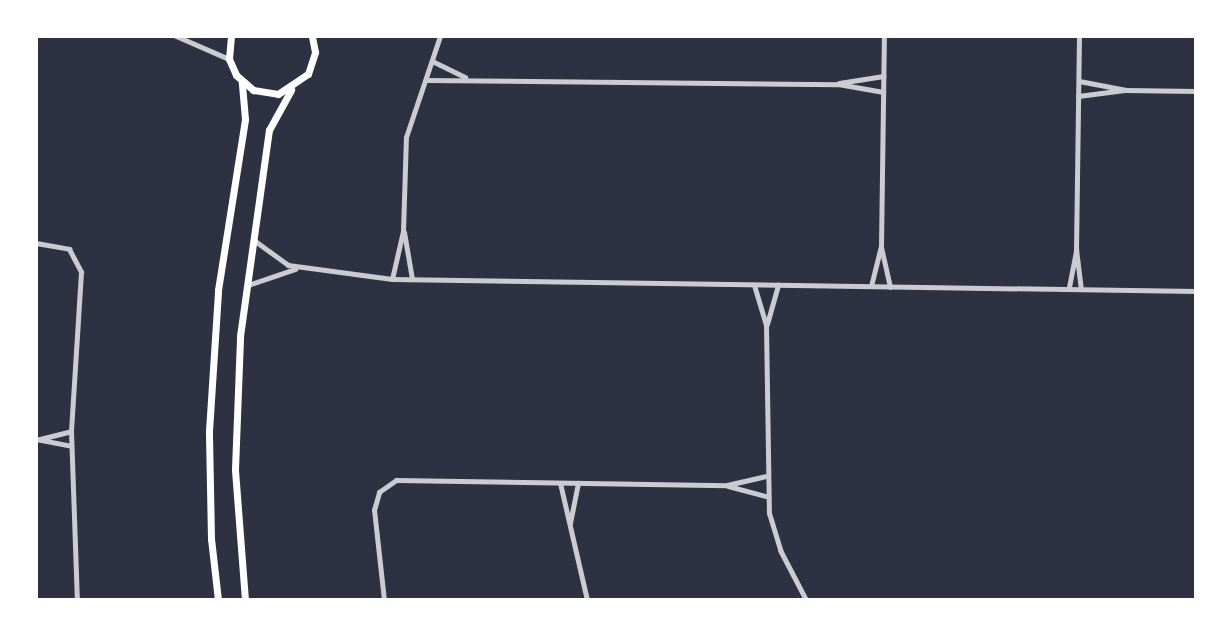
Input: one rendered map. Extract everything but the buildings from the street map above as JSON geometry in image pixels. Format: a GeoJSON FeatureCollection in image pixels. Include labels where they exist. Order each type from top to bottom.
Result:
{"type":"FeatureCollection","features":[{"type":"Feature","properties":{"kind":"main road"},"geometry":{"type":"LineString","coordinates":[[218,600],[211,539],[210,400],[218,290],[245,119],[242,82],[229,59],[231,36]]}},
{"type":"Feature","properties":{"kind":"main road"},"geometry":{"type":"LineString","coordinates":[[245,600],[235,469],[245,287],[251,236],[269,130],[291,90],[313,64],[312,36]]}},
{"type":"Feature","properties":{"kind":"main road"},"geometry":{"type":"LineString","coordinates":[[242,82],[265,94],[291,90]]}},
{"type":"Feature","properties":{"kind":"street"},"geometry":{"type":"LineString","coordinates":[[176,36],[229,59]]}},
{"type":"Feature","properties":{"kind":"street"},"geometry":{"type":"LineString","coordinates":[[412,279],[403,231],[404,148],[440,36]]}},
{"type":"Feature","properties":{"kind":"street"},"geometry":{"type":"LineString","coordinates":[[884,36],[881,246],[890,287]]}},
{"type":"Feature","properties":{"kind":"street"},"geometry":{"type":"LineString","coordinates":[[1079,36],[1076,249],[1081,288]]}},
{"type":"Feature","properties":{"kind":"street"},"geometry":{"type":"LineString","coordinates":[[432,61],[470,79]]}},
{"type":"Feature","properties":{"kind":"street"},"geometry":{"type":"LineString","coordinates":[[838,84],[883,76]]}},
{"type":"Feature","properties":{"kind":"street"},"geometry":{"type":"LineString","coordinates":[[426,80],[838,84],[883,92]]}},
{"type":"Feature","properties":{"kind":"street"},"geometry":{"type":"LineString","coordinates":[[1079,81],[1126,90]]}},
{"type":"Feature","properties":{"kind":"street"},"geometry":{"type":"LineString","coordinates":[[1078,96],[1126,90],[1196,91]]}},
{"type":"Feature","properties":{"kind":"street"},"geometry":{"type":"LineString","coordinates":[[392,279],[403,231]]}},
{"type":"Feature","properties":{"kind":"street"},"geometry":{"type":"LineString","coordinates":[[251,236],[267,254],[300,268],[392,279],[1196,291]]}},
{"type":"Feature","properties":{"kind":"street"},"geometry":{"type":"LineString","coordinates":[[36,243],[52,243],[69,249],[81,272],[71,431],[77,600]]}},
{"type":"Feature","properties":{"kind":"street"},"geometry":{"type":"LineString","coordinates":[[871,286],[881,246]]}},
{"type":"Feature","properties":{"kind":"street"},"geometry":{"type":"LineString","coordinates":[[1069,288],[1076,249]]}},
{"type":"Feature","properties":{"kind":"street"},"geometry":{"type":"LineString","coordinates":[[245,287],[276,272],[300,268]]}},
{"type":"Feature","properties":{"kind":"street"},"geometry":{"type":"LineString","coordinates":[[754,285],[766,325]]}},
{"type":"Feature","properties":{"kind":"street"},"geometry":{"type":"LineString","coordinates":[[778,285],[766,325],[766,496],[780,550],[806,600]]}},
{"type":"Feature","properties":{"kind":"street"},"geometry":{"type":"LineString","coordinates":[[37,439],[71,431]]}},
{"type":"Feature","properties":{"kind":"street"},"geometry":{"type":"LineString","coordinates":[[37,439],[71,446]]}},
{"type":"Feature","properties":{"kind":"street"},"geometry":{"type":"LineString","coordinates":[[384,600],[374,510],[385,485],[406,478],[727,485],[765,476]]}},
{"type":"Feature","properties":{"kind":"street"},"geometry":{"type":"LineString","coordinates":[[560,483],[587,600]]}},
{"type":"Feature","properties":{"kind":"street"},"geometry":{"type":"LineString","coordinates":[[569,528],[578,483]]}},
{"type":"Feature","properties":{"kind":"street"},"geometry":{"type":"LineString","coordinates":[[727,485],[766,496]]}}]}
